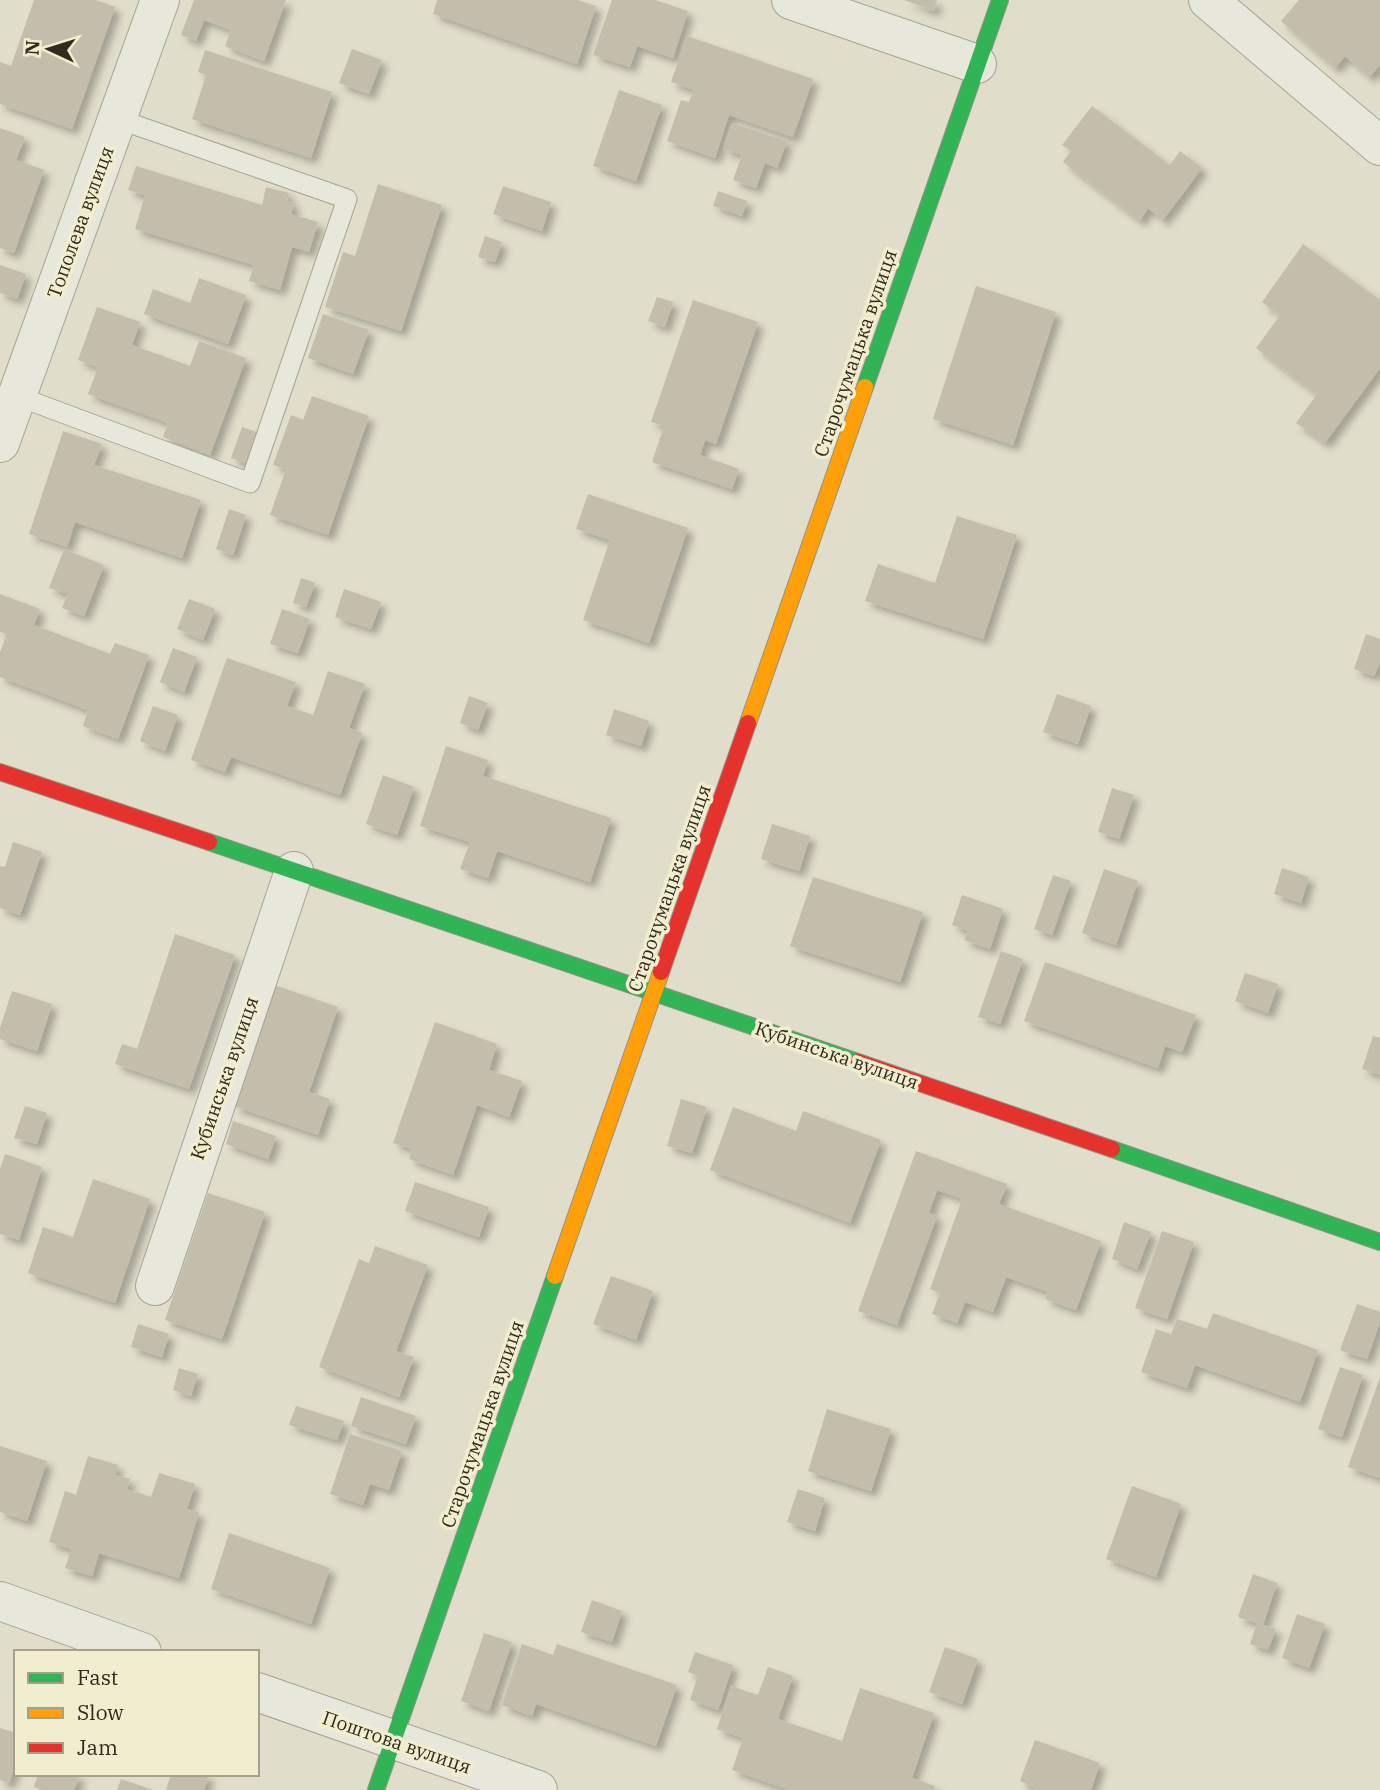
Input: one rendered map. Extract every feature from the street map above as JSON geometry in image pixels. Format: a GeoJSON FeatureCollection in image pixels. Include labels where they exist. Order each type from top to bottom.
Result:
{"type":"FeatureCollection","features":[{"type":"Feature","properties":{"kind":"street","name":"Тополева вулиця"},"geometry":{"type":"LineString","coordinates":[[0,443],[160,0]]}},
{"type":"Feature","properties":{"kind":"street"},"geometry":{"type":"LineString","coordinates":[[791,0],[978,64]]}},
{"type":"Feature","properties":{"kind":"street","name":"Старочумацька вулиця"},"geometry":{"type":"LineString","coordinates":[[376,1790],[1000,0]]}},
{"type":"Feature","properties":{"kind":"street"},"geometry":{"type":"LineString","coordinates":[[1208,0],[1380,146]]}},
{"type":"Feature","properties":{"kind":"street","name":"Кубинська вулиця"},"geometry":{"type":"LineString","coordinates":[[0,772],[656,992],[1380,1242]]}},
{"type":"Feature","properties":{"kind":"street","name":"Кубинська вулиця"},"geometry":{"type":"LineString","coordinates":[[155,1286],[294,871]]}},
{"type":"Feature","properties":{"kind":"street"},"geometry":{"type":"LineString","coordinates":[[0,1601],[136,1650]]}},
{"type":"Feature","properties":{"kind":"street","name":"Поштова вулиця"},"geometry":{"type":"LineString","coordinates":[[259,1693],[538,1790]]}},
{"type":"Feature","properties":{"kind":"lane"},"geometry":{"type":"LineString","coordinates":[[17,396],[250,483],[347,199],[118,119]]}},
{"type":"Feature","properties":{"kind":"building"},"geometry":{"type":"Polygon","coordinates":[[[34,0],[96,0],[115,7],[72,129],[0,104],[0,62],[11,66],[34,0]]]}},
{"type":"Feature","properties":{"kind":"building"},"geometry":{"type":"Polygon","coordinates":[[[194,0],[286,0],[264,61],[225,46],[231,30],[204,20],[196,41],[181,35],[194,0]]]}},
{"type":"Feature","properties":{"kind":"building"},"geometry":{"type":"Polygon","coordinates":[[[437,0],[578,0],[596,6],[577,64],[433,14],[437,0]]]}},
{"type":"Feature","properties":{"kind":"building"},"geometry":{"type":"Polygon","coordinates":[[[612,0],[655,0],[688,11],[673,58],[637,46],[630,67],[593,55],[612,0]]]}},
{"type":"Feature","properties":{"kind":"building"},"geometry":{"type":"Polygon","coordinates":[[[904,0],[937,0],[934,11],[904,0]]]}},
{"type":"Feature","properties":{"kind":"building"},"geometry":{"type":"Polygon","coordinates":[[[1299,0],[1380,0],[1380,65],[1369,77],[1345,56],[1335,68],[1281,21],[1299,0]]]}},
{"type":"Feature","properties":{"kind":"building"},"geometry":{"type":"Polygon","coordinates":[[[687,36],[813,79],[793,137],[729,115],[715,158],[667,141],[681,100],[689,102],[694,90],[671,82],[687,36]]]}},
{"type":"Feature","properties":{"kind":"building"},"geometry":{"type":"Polygon","coordinates":[[[352,49],[382,60],[369,94],[339,83],[352,49]]]}},
{"type":"Feature","properties":{"kind":"building"},"geometry":{"type":"Polygon","coordinates":[[[205,50],[332,92],[311,158],[192,119],[206,75],[198,72],[205,50]]]}},
{"type":"Feature","properties":{"kind":"building"},"geometry":{"type":"Polygon","coordinates":[[[619,90],[662,105],[636,181],[593,166],[619,90]]]}},
{"type":"Feature","properties":{"kind":"building"},"geometry":{"type":"Polygon","coordinates":[[[1092,106],[1170,165],[1180,151],[1202,168],[1163,220],[1148,208],[1140,221],[1063,162],[1071,151],[1062,145],[1092,106]]]}},
{"type":"Feature","properties":{"kind":"building"},"geometry":{"type":"Polygon","coordinates":[[[732,123],[787,141],[777,168],[765,163],[756,188],[733,180],[742,155],[723,149],[732,123]]]}},
{"type":"Feature","properties":{"kind":"building"},"geometry":{"type":"Polygon","coordinates":[[[0,128],[25,137],[16,160],[44,170],[14,253],[0,248],[0,128]]]}},
{"type":"Feature","properties":{"kind":"building"},"geometry":{"type":"Polygon","coordinates":[[[136,166],[262,205],[266,187],[289,193],[287,201],[294,203],[291,214],[318,222],[309,252],[292,247],[280,290],[249,281],[254,265],[135,229],[145,195],[128,190],[136,166]]]}},
{"type":"Feature","properties":{"kind":"building"},"geometry":{"type":"Polygon","coordinates":[[[378,184],[442,205],[401,331],[325,307],[343,252],[355,256],[378,184]]]}},
{"type":"Feature","properties":{"kind":"building"},"geometry":{"type":"Polygon","coordinates":[[[503,186],[551,202],[542,231],[493,214],[503,186]]]}},
{"type":"Feature","properties":{"kind":"building"},"geometry":{"type":"Polygon","coordinates":[[[718,191],[747,201],[742,216],[713,206],[718,191]]]}},
{"type":"Feature","properties":{"kind":"building"},"geometry":{"type":"Polygon","coordinates":[[[485,236],[502,242],[495,262],[478,257],[485,236]]]}},
{"type":"Feature","properties":{"kind":"building"},"geometry":{"type":"Polygon","coordinates":[[[1303,244],[1380,300],[1380,368],[1325,443],[1296,423],[1317,394],[1256,348],[1280,315],[1262,302],[1303,244]]]}},
{"type":"Feature","properties":{"kind":"building"},"geometry":{"type":"Polygon","coordinates":[[[0,265],[26,274],[17,299],[0,293],[0,265]]]}},
{"type":"Feature","properties":{"kind":"building"},"geometry":{"type":"Polygon","coordinates":[[[199,278],[246,295],[228,344],[144,314],[153,289],[190,303],[199,278]]]}},
{"type":"Feature","properties":{"kind":"building"},"geometry":{"type":"Polygon","coordinates":[[[976,286],[1056,312],[1013,445],[933,419],[976,286]]]}},
{"type":"Feature","properties":{"kind":"building"},"geometry":{"type":"Polygon","coordinates":[[[657,297],[673,302],[665,327],[648,321],[657,297]]]}},
{"type":"Feature","properties":{"kind":"building"},"geometry":{"type":"Polygon","coordinates":[[[693,300],[758,322],[716,444],[705,440],[700,455],[739,469],[732,489],[652,462],[664,426],[651,422],[693,300]]]}},
{"type":"Feature","properties":{"kind":"building"},"geometry":{"type":"Polygon","coordinates":[[[97,307],[140,322],[132,345],[190,366],[199,341],[246,358],[210,455],[163,437],[168,423],[88,394],[98,367],[78,360],[97,307]]]}},
{"type":"Feature","properties":{"kind":"building"},"geometry":{"type":"Polygon","coordinates":[[[323,314],[369,330],[353,374],[308,358],[323,314]]]}},
{"type":"Feature","properties":{"kind":"building"},"geometry":{"type":"Polygon","coordinates":[[[312,396],[369,416],[328,535],[270,515],[286,469],[273,465],[291,415],[303,420],[312,396]]]}},
{"type":"Feature","properties":{"kind":"building"},"geometry":{"type":"Polygon","coordinates":[[[242,427],[262,434],[251,465],[231,458],[242,427]]]}},
{"type":"Feature","properties":{"kind":"building"},"geometry":{"type":"Polygon","coordinates":[[[63,431],[102,444],[94,465],[201,500],[182,558],[75,522],[67,547],[29,534],[63,431]]]}},
{"type":"Feature","properties":{"kind":"building"},"geometry":{"type":"Polygon","coordinates":[[[588,494],[688,528],[649,643],[583,620],[610,540],[576,529],[588,494]]]}},
{"type":"Feature","properties":{"kind":"building"},"geometry":{"type":"Polygon","coordinates":[[[229,509],[246,515],[233,555],[216,549],[229,509]]]}},
{"type":"Feature","properties":{"kind":"building"},"geometry":{"type":"Polygon","coordinates":[[[957,516],[1017,535],[983,639],[865,601],[878,564],[935,583],[957,516]]]}},
{"type":"Feature","properties":{"kind":"building"},"geometry":{"type":"Polygon","coordinates":[[[64,549],[104,565],[84,616],[62,608],[68,594],[49,588],[64,549]]]}},
{"type":"Feature","properties":{"kind":"building"},"geometry":{"type":"Polygon","coordinates":[[[301,578],[315,583],[306,607],[293,603],[301,578]]]}},
{"type":"Feature","properties":{"kind":"building"},"geometry":{"type":"Polygon","coordinates":[[[344,589],[381,602],[371,629],[335,617],[344,589]]]}},
{"type":"Feature","properties":{"kind":"building"},"geometry":{"type":"Polygon","coordinates":[[[0,594],[40,609],[34,625],[110,654],[115,643],[149,655],[118,739],[83,726],[88,710],[0,677],[0,652],[7,634],[0,632],[0,594]]]}},
{"type":"Feature","properties":{"kind":"building"},"geometry":{"type":"Polygon","coordinates":[[[189,599],[215,609],[203,640],[177,629],[189,599]]]}},
{"type":"Feature","properties":{"kind":"building"},"geometry":{"type":"Polygon","coordinates":[[[282,609],[310,619],[298,653],[270,644],[282,609]]]}},
{"type":"Feature","properties":{"kind":"building"},"geometry":{"type":"Polygon","coordinates":[[[1366,634],[1380,639],[1380,662],[1374,676],[1354,669],[1366,634]]]}},
{"type":"Feature","properties":{"kind":"building"},"geometry":{"type":"Polygon","coordinates":[[[173,648],[197,657],[184,692],[160,682],[173,648]]]}},
{"type":"Feature","properties":{"kind":"building"},"geometry":{"type":"Polygon","coordinates":[[[227,658],[296,682],[287,706],[313,715],[328,671],[365,684],[349,728],[362,733],[340,795],[231,757],[225,772],[191,760],[227,658]]]}},
{"type":"Feature","properties":{"kind":"building"},"geometry":{"type":"Polygon","coordinates":[[[1057,694],[1091,706],[1078,744],[1043,732],[1057,694]]]}},
{"type":"Feature","properties":{"kind":"building"},"geometry":{"type":"Polygon","coordinates":[[[469,696],[488,703],[478,730],[460,723],[469,696]]]}},
{"type":"Feature","properties":{"kind":"building"},"geometry":{"type":"Polygon","coordinates":[[[153,706],[178,715],[165,751],[140,741],[153,706]]]}},
{"type":"Feature","properties":{"kind":"building"},"geometry":{"type":"Polygon","coordinates":[[[614,709],[649,721],[641,746],[606,735],[614,709]]]}},
{"type":"Feature","properties":{"kind":"building"},"geometry":{"type":"Polygon","coordinates":[[[446,746],[488,760],[483,776],[611,818],[590,882],[497,851],[488,878],[460,869],[470,842],[420,826],[446,746]]]}},
{"type":"Feature","properties":{"kind":"building"},"geometry":{"type":"Polygon","coordinates":[[[383,775],[414,787],[397,835],[366,824],[383,775]]]}},
{"type":"Feature","properties":{"kind":"building"},"geometry":{"type":"Polygon","coordinates":[[[1112,788],[1134,795],[1119,839],[1098,832],[1112,788]]]}},
{"type":"Feature","properties":{"kind":"building"},"geometry":{"type":"Polygon","coordinates":[[[772,824],[810,836],[799,871],[761,859],[772,824]]]}},
{"type":"Feature","properties":{"kind":"building"},"geometry":{"type":"Polygon","coordinates":[[[13,842],[42,852],[20,915],[0,908],[0,866],[5,867],[13,842]]]}},
{"type":"Feature","properties":{"kind":"building"},"geometry":{"type":"Polygon","coordinates":[[[1282,868],[1309,877],[1301,903],[1274,894],[1282,868]]]}},
{"type":"Feature","properties":{"kind":"building"},"geometry":{"type":"Polygon","coordinates":[[[1104,869],[1138,881],[1116,945],[1082,933],[1104,869]]]}},
{"type":"Feature","properties":{"kind":"building"},"geometry":{"type":"Polygon","coordinates":[[[1053,875],[1071,881],[1052,935],[1034,929],[1053,875]]]}},
{"type":"Feature","properties":{"kind":"building"},"geometry":{"type":"Polygon","coordinates":[[[813,877],[923,912],[900,982],[790,946],[813,877]]]}},
{"type":"Feature","properties":{"kind":"building"},"geometry":{"type":"Polygon","coordinates":[[[962,895],[1003,909],[990,949],[964,940],[968,931],[952,925],[962,895]]]}},
{"type":"Feature","properties":{"kind":"building"},"geometry":{"type":"Polygon","coordinates":[[[175,934],[235,955],[189,1089],[115,1064],[122,1044],[137,1049],[175,934]]]}},
{"type":"Feature","properties":{"kind":"building"},"geometry":{"type":"Polygon","coordinates":[[[1001,951],[1023,959],[1000,1024],[978,1017],[1001,951]]]}},
{"type":"Feature","properties":{"kind":"building"},"geometry":{"type":"Polygon","coordinates":[[[1045,962],[1196,1015],[1182,1052],[1165,1046],[1158,1068],[1024,1021],[1045,962]]]}},
{"type":"Feature","properties":{"kind":"building"},"geometry":{"type":"Polygon","coordinates":[[[1245,973],[1278,984],[1268,1013],[1235,1001],[1245,973]]]}},
{"type":"Feature","properties":{"kind":"building"},"geometry":{"type":"Polygon","coordinates":[[[274,985],[338,1007],[309,1092],[330,1099],[318,1135],[234,1106],[274,985]]]}},
{"type":"Feature","properties":{"kind":"building"},"geometry":{"type":"Polygon","coordinates":[[[12,991],[52,1004],[37,1051],[0,1039],[0,1028],[12,991]]]}},
{"type":"Feature","properties":{"kind":"building"},"geometry":{"type":"Polygon","coordinates":[[[435,1022],[497,1044],[489,1070],[522,1081],[509,1117],[477,1105],[453,1175],[409,1159],[412,1149],[393,1143],[435,1022]]]}},
{"type":"Feature","properties":{"kind":"building"},"geometry":{"type":"Polygon","coordinates":[[[1373,1036],[1380,1038],[1380,1075],[1362,1069],[1373,1036]]]}},
{"type":"Feature","properties":{"kind":"building"},"geometry":{"type":"Polygon","coordinates":[[[681,1099],[707,1107],[692,1153],[667,1146],[681,1099]]]}},
{"type":"Feature","properties":{"kind":"building"},"geometry":{"type":"Polygon","coordinates":[[[25,1106],[47,1113],[37,1144],[14,1138],[25,1106]]]}},
{"type":"Feature","properties":{"kind":"building"},"geometry":{"type":"Polygon","coordinates":[[[733,1107],[796,1131],[803,1111],[881,1140],[850,1223],[710,1170],[733,1107]]]}},
{"type":"Feature","properties":{"kind":"building"},"geometry":{"type":"Polygon","coordinates":[[[233,1121],[276,1136],[268,1159],[226,1144],[233,1121]]]}},
{"type":"Feature","properties":{"kind":"building"},"geometry":{"type":"Polygon","coordinates":[[[916,1151],[1007,1184],[999,1204],[1101,1241],[1076,1310],[1045,1299],[1048,1292],[1006,1277],[993,1312],[965,1302],[957,1323],[932,1314],[940,1293],[930,1289],[962,1199],[937,1190],[929,1213],[937,1216],[897,1325],[858,1311],[916,1151]]]}},
{"type":"Feature","properties":{"kind":"building"},"geometry":{"type":"Polygon","coordinates":[[[5,1154],[42,1167],[19,1240],[0,1234],[0,1169],[5,1154]]]}},
{"type":"Feature","properties":{"kind":"building"},"geometry":{"type":"Polygon","coordinates":[[[93,1179],[150,1199],[115,1303],[28,1273],[43,1227],[73,1237],[93,1179]]]}},
{"type":"Feature","properties":{"kind":"building"},"geometry":{"type":"Polygon","coordinates":[[[415,1182],[489,1207],[479,1237],[405,1211],[415,1182]]]}},
{"type":"Feature","properties":{"kind":"building"},"geometry":{"type":"Polygon","coordinates":[[[208,1193],[265,1212],[222,1339],[165,1320],[208,1193]]]}},
{"type":"Feature","properties":{"kind":"building"},"geometry":{"type":"Polygon","coordinates":[[[1124,1222],[1151,1232],[1137,1269],[1112,1259],[1124,1222]]]}},
{"type":"Feature","properties":{"kind":"building"},"geometry":{"type":"Polygon","coordinates":[[[1162,1231],[1194,1242],[1167,1319],[1135,1308],[1162,1231]]]}},
{"type":"Feature","properties":{"kind":"building"},"geometry":{"type":"Polygon","coordinates":[[[375,1246],[428,1265],[396,1351],[414,1357],[399,1397],[319,1367],[359,1259],[369,1263],[375,1246]]]}},
{"type":"Feature","properties":{"kind":"building"},"geometry":{"type":"Polygon","coordinates":[[[611,1276],[653,1291],[636,1340],[593,1324],[611,1276]]]}},
{"type":"Feature","properties":{"kind":"building"},"geometry":{"type":"Polygon","coordinates":[[[1357,1304],[1380,1312],[1380,1322],[1367,1359],[1340,1350],[1357,1304]]]}},
{"type":"Feature","properties":{"kind":"building"},"geometry":{"type":"Polygon","coordinates":[[[1213,1313],[1318,1350],[1300,1402],[1195,1365],[1187,1388],[1141,1372],[1156,1329],[1171,1334],[1177,1319],[1207,1329],[1213,1313]]]}},
{"type":"Feature","properties":{"kind":"building"},"geometry":{"type":"Polygon","coordinates":[[[138,1324],[169,1334],[162,1357],[131,1347],[138,1324]]]}},
{"type":"Feature","properties":{"kind":"building"},"geometry":{"type":"Polygon","coordinates":[[[1340,1367],[1363,1375],[1342,1437],[1318,1429],[1340,1367]]]}},
{"type":"Feature","properties":{"kind":"building"},"geometry":{"type":"Polygon","coordinates":[[[179,1368],[198,1374],[191,1396],[173,1390],[179,1368]]]}},
{"type":"Feature","properties":{"kind":"building"},"geometry":{"type":"Polygon","coordinates":[[[1380,1377],[1380,1478],[1348,1467],[1380,1377]]]}},
{"type":"Feature","properties":{"kind":"building"},"geometry":{"type":"Polygon","coordinates":[[[361,1397],[416,1416],[406,1444],[351,1426],[361,1397]]]}},
{"type":"Feature","properties":{"kind":"building"},"geometry":{"type":"Polygon","coordinates":[[[296,1406],[344,1421],[337,1440],[289,1425],[296,1406]]]}},
{"type":"Feature","properties":{"kind":"building"},"geometry":{"type":"Polygon","coordinates":[[[827,1409],[891,1429],[871,1491],[808,1471],[827,1409]]]}},
{"type":"Feature","properties":{"kind":"building"},"geometry":{"type":"Polygon","coordinates":[[[350,1434],[402,1451],[389,1490],[370,1484],[363,1505],[330,1494],[350,1434]]]}},
{"type":"Feature","properties":{"kind":"building"},"geometry":{"type":"Polygon","coordinates":[[[0,1446],[47,1461],[27,1521],[0,1512],[0,1446]]]}},
{"type":"Feature","properties":{"kind":"building"},"geometry":{"type":"Polygon","coordinates":[[[88,1456],[118,1465],[115,1475],[130,1479],[127,1489],[151,1497],[159,1473],[195,1484],[187,1509],[199,1512],[179,1578],[99,1553],[92,1576],[65,1568],[71,1549],[49,1542],[65,1491],[76,1495],[88,1456]]]}},
{"type":"Feature","properties":{"kind":"building"},"geometry":{"type":"Polygon","coordinates":[[[1132,1486],[1181,1504],[1156,1577],[1106,1559],[1132,1486]]]}},
{"type":"Feature","properties":{"kind":"building"},"geometry":{"type":"Polygon","coordinates":[[[798,1489],[825,1498],[815,1531],[787,1522],[798,1489]]]}},
{"type":"Feature","properties":{"kind":"building"},"geometry":{"type":"Polygon","coordinates":[[[229,1533],[330,1568],[311,1624],[211,1589],[229,1533]]]}},
{"type":"Feature","properties":{"kind":"building"},"geometry":{"type":"Polygon","coordinates":[[[1253,1574],[1277,1583],[1263,1625],[1276,1629],[1268,1650],[1250,1644],[1257,1623],[1238,1617],[1253,1574]]]}},
{"type":"Feature","properties":{"kind":"building"},"geometry":{"type":"Polygon","coordinates":[[[592,1600],[622,1611],[612,1642],[581,1632],[592,1600]]]}},
{"type":"Feature","properties":{"kind":"building"},"geometry":{"type":"Polygon","coordinates":[[[1297,1614],[1325,1624],[1309,1668],[1282,1658],[1297,1614]]]}},
{"type":"Feature","properties":{"kind":"building"},"geometry":{"type":"Polygon","coordinates":[[[484,1633],[512,1642],[489,1711],[461,1701],[484,1633]]]}},
{"type":"Feature","properties":{"kind":"building"},"geometry":{"type":"Polygon","coordinates":[[[522,1644],[553,1655],[557,1644],[677,1685],[656,1746],[536,1704],[532,1716],[502,1705],[522,1644]]]}},
{"type":"Feature","properties":{"kind":"building"},"geometry":{"type":"Polygon","coordinates":[[[945,1647],[978,1659],[962,1704],[929,1692],[945,1647]]]}},
{"type":"Feature","properties":{"kind":"building"},"geometry":{"type":"Polygon","coordinates":[[[695,1652],[733,1665],[718,1710],[690,1700],[698,1676],[688,1672],[695,1652]]]}},
{"type":"Feature","properties":{"kind":"building"},"geometry":{"type":"Polygon","coordinates":[[[768,1667],[793,1676],[778,1719],[842,1741],[860,1688],[934,1713],[912,1778],[935,1786],[934,1790],[790,1790],[732,1770],[743,1738],[717,1729],[731,1686],[758,1695],[768,1667]]]}},
{"type":"Feature","properties":{"kind":"building"},"geometry":{"type":"Polygon","coordinates":[[[0,1728],[14,1732],[14,1769],[9,1783],[0,1780],[0,1728]]]}},
{"type":"Feature","properties":{"kind":"building"},"geometry":{"type":"Polygon","coordinates":[[[1035,1740],[1100,1763],[1091,1790],[1040,1790],[1020,1781],[1035,1740]]]}},
{"type":"Feature","properties":{"kind":"building"},"geometry":{"type":"Polygon","coordinates":[[[37,1776],[79,1776],[74,1790],[44,1790],[34,1787],[37,1776]]]}},
{"type":"Feature","properties":{"kind":"building"},"geometry":{"type":"Polygon","coordinates":[[[170,1776],[208,1776],[204,1790],[166,1790],[170,1776]]]}},
{"type":"Feature","properties":{"kind":"building"},"geometry":{"type":"Polygon","coordinates":[[[121,1779],[153,1790],[117,1790],[121,1779]]]}},
{"type":"Feature","properties":{"kind":"traffic: fast"},"geometry":{"type":"LineString","coordinates":[[865,387],[1000,0]]}},
{"type":"Feature","properties":{"kind":"traffic: fast"},"geometry":{"type":"LineString","coordinates":[[209,842],[858,1062]]}},
{"type":"Feature","properties":{"kind":"traffic: fast"},"geometry":{"type":"LineString","coordinates":[[1112,1149],[1380,1242]]}},
{"type":"Feature","properties":{"kind":"traffic: fast"},"geometry":{"type":"LineString","coordinates":[[376,1790],[555,1276]]}},
{"type":"Feature","properties":{"kind":"traffic: slow"},"geometry":{"type":"LineString","coordinates":[[748,723],[865,387]]}},
{"type":"Feature","properties":{"kind":"traffic: slow"},"geometry":{"type":"LineString","coordinates":[[555,1276],[661,972]]}},
{"type":"Feature","properties":{"kind":"traffic: jam"},"geometry":{"type":"LineString","coordinates":[[661,972],[748,723]]}},
{"type":"Feature","properties":{"kind":"traffic: jam"},"geometry":{"type":"LineString","coordinates":[[0,772],[209,842]]}},
{"type":"Feature","properties":{"kind":"traffic: jam"},"geometry":{"type":"LineString","coordinates":[[858,1062],[1112,1149]]}}]}
